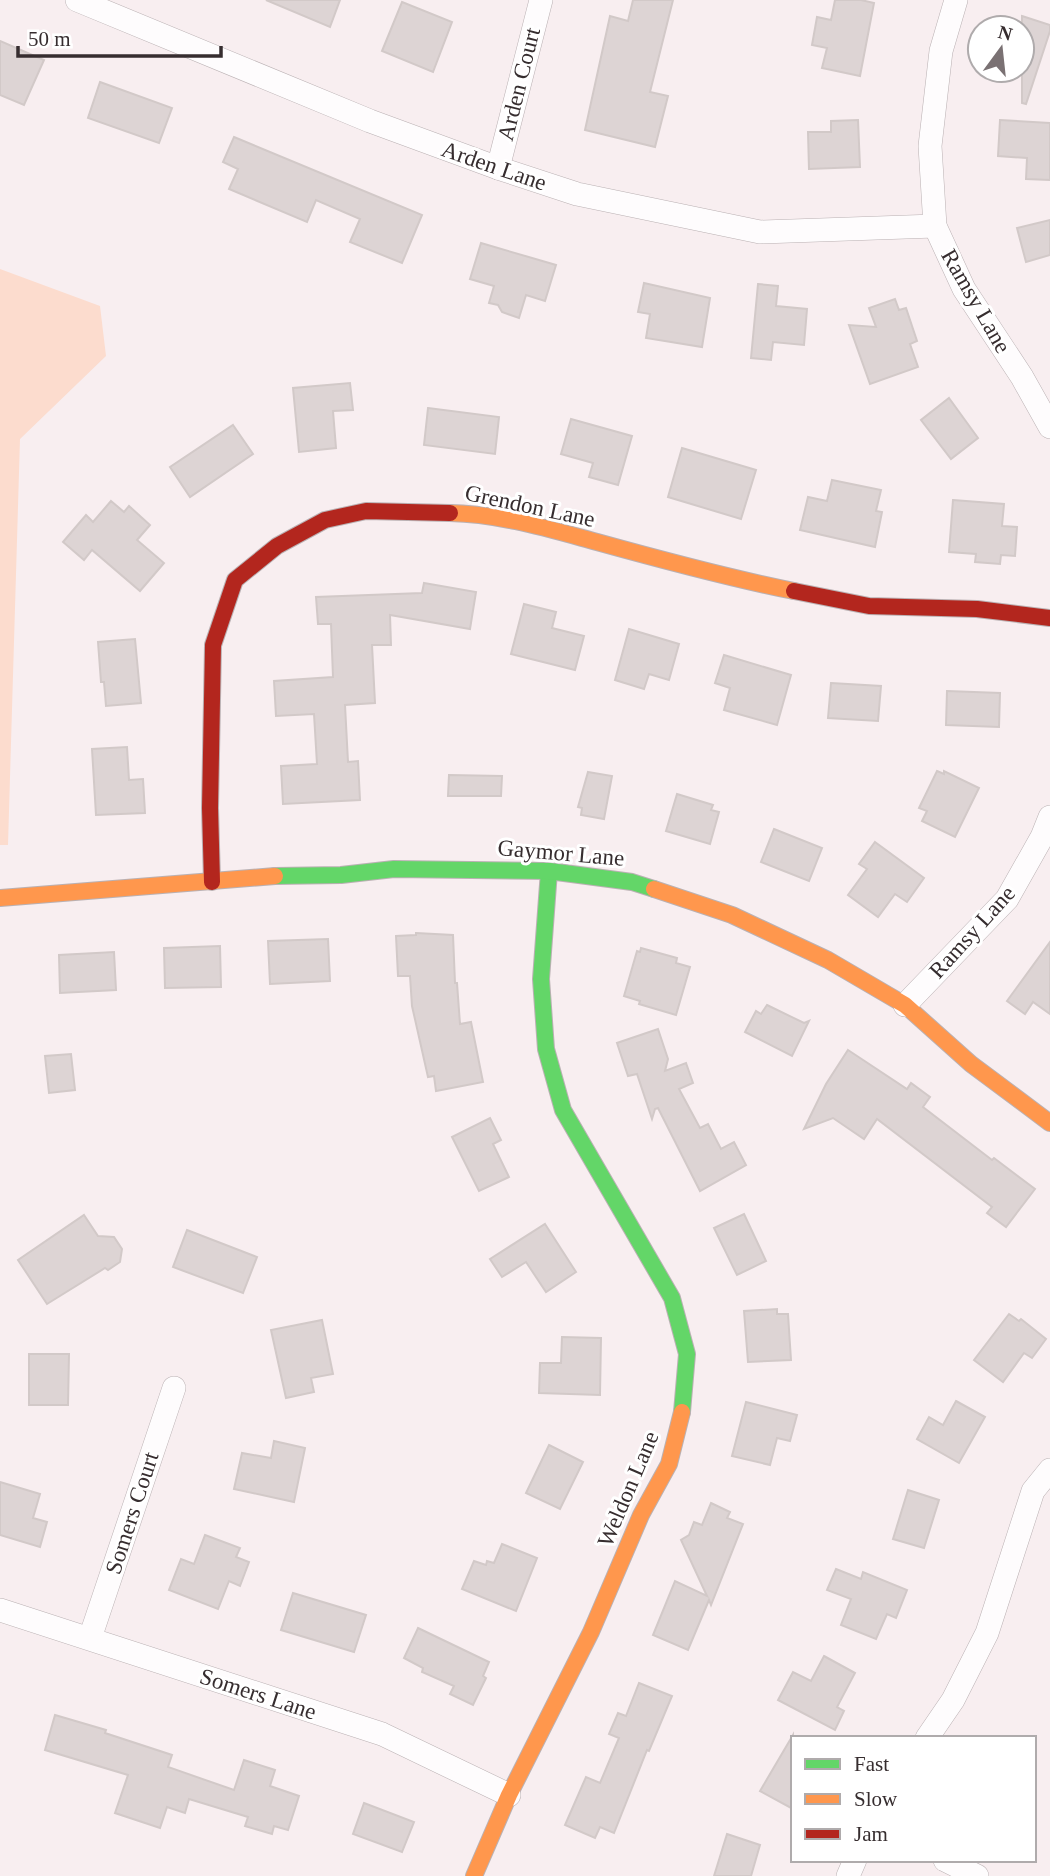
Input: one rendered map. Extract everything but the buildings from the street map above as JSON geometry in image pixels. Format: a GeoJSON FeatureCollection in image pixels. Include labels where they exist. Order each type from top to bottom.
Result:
{"type":"FeatureCollection","features":[{"type":"Feature","properties":{"kind":"street","name":"Arden Lane"},"geometry":{"type":"LineString","coordinates":[[77,0],[370,121],[577,194],[760,232],[935,226]]}},
{"type":"Feature","properties":{"kind":"street","name":"Arden Court"},"geometry":{"type":"LineString","coordinates":[[498,168],[541,0]]}},
{"type":"Feature","properties":{"kind":"street","name":"Ramsy Lane"},"geometry":{"type":"LineString","coordinates":[[956,0],[941,51],[930,146],[935,226],[964,289],[1022,377],[1050,427]]}},
{"type":"Feature","properties":{"kind":"street","name":"Grendon Lane"},"geometry":{"type":"LineString","coordinates":[[212,882],[210,808],[213,645],[235,580],[277,546],[325,520],[366,511],[473,513],[525,523],[734,579],[869,606],[977,609],[1050,618]]}},
{"type":"Feature","properties":{"kind":"street","name":"Ramsy Lane"},"geometry":{"type":"LineString","coordinates":[[905,1005],[1007,899],[1042,837],[1050,817]]}},
{"type":"Feature","properties":{"kind":"street","name":"Gaymor Lane"},"geometry":{"type":"LineString","coordinates":[[0,898],[270,876],[341,875],[394,869],[548,871],[632,882],[732,915],[828,960],[905,1005],[971,1064],[1050,1124]]}},
{"type":"Feature","properties":{"kind":"street","name":"Weldon Lane"},"geometry":{"type":"LineString","coordinates":[[474,1876],[509,1795],[591,1632],[641,1515],[669,1464],[682,1412],[687,1354],[672,1298],[563,1110],[546,1049],[541,979],[548,871]]}},
{"type":"Feature","properties":{"kind":"street","name":"Somers Court"},"geometry":{"type":"LineString","coordinates":[[90,1639],[174,1388]]}},
{"type":"Feature","properties":{"kind":"street"},"geometry":{"type":"LineString","coordinates":[[928,1736],[953,1700],[987,1633],[1033,1491],[1050,1470]]}},
{"type":"Feature","properties":{"kind":"street","name":"Somers Lane"},"geometry":{"type":"LineString","coordinates":[[0,1609],[382,1734],[509,1795]]}},
{"type":"Feature","properties":{"kind":"street"},"geometry":{"type":"LineString","coordinates":[[950,1862],[976,1876]]}},
{"type":"Feature","properties":{"kind":"shaded area"},"geometry":{"type":"Polygon","coordinates":[[[0,269],[100,306],[106,356],[20,439],[8,845],[0,845],[0,269]]]}},
{"type":"Feature","properties":{"kind":"traffic: fast"},"geometry":{"type":"LineString","coordinates":[[275,876],[341,875],[394,869],[549,871],[632,882],[654,889]]}},
{"type":"Feature","properties":{"kind":"traffic: fast"},"geometry":{"type":"LineString","coordinates":[[549,871],[541,979],[546,1049],[563,1110],[672,1298],[687,1354],[682,1412]]}},
{"type":"Feature","properties":{"kind":"traffic: slow"},"geometry":{"type":"LineString","coordinates":[[450,513],[524,523],[794,591]]}},
{"type":"Feature","properties":{"kind":"traffic: slow"},"geometry":{"type":"LineString","coordinates":[[0,898],[275,876]]}},
{"type":"Feature","properties":{"kind":"traffic: slow"},"geometry":{"type":"LineString","coordinates":[[654,889],[732,915],[828,960],[905,1005],[971,1064],[1050,1123]]}},
{"type":"Feature","properties":{"kind":"traffic: slow"},"geometry":{"type":"LineString","coordinates":[[474,1876],[509,1795],[591,1632],[641,1515],[669,1464],[682,1412]]}},
{"type":"Feature","properties":{"kind":"traffic: jam"},"geometry":{"type":"LineString","coordinates":[[212,882],[210,808],[213,645],[235,580],[277,546],[325,520],[366,511],[450,513]]}},
{"type":"Feature","properties":{"kind":"traffic: jam"},"geometry":{"type":"LineString","coordinates":[[794,591],[869,606],[977,609],[1050,618]]}}]}
